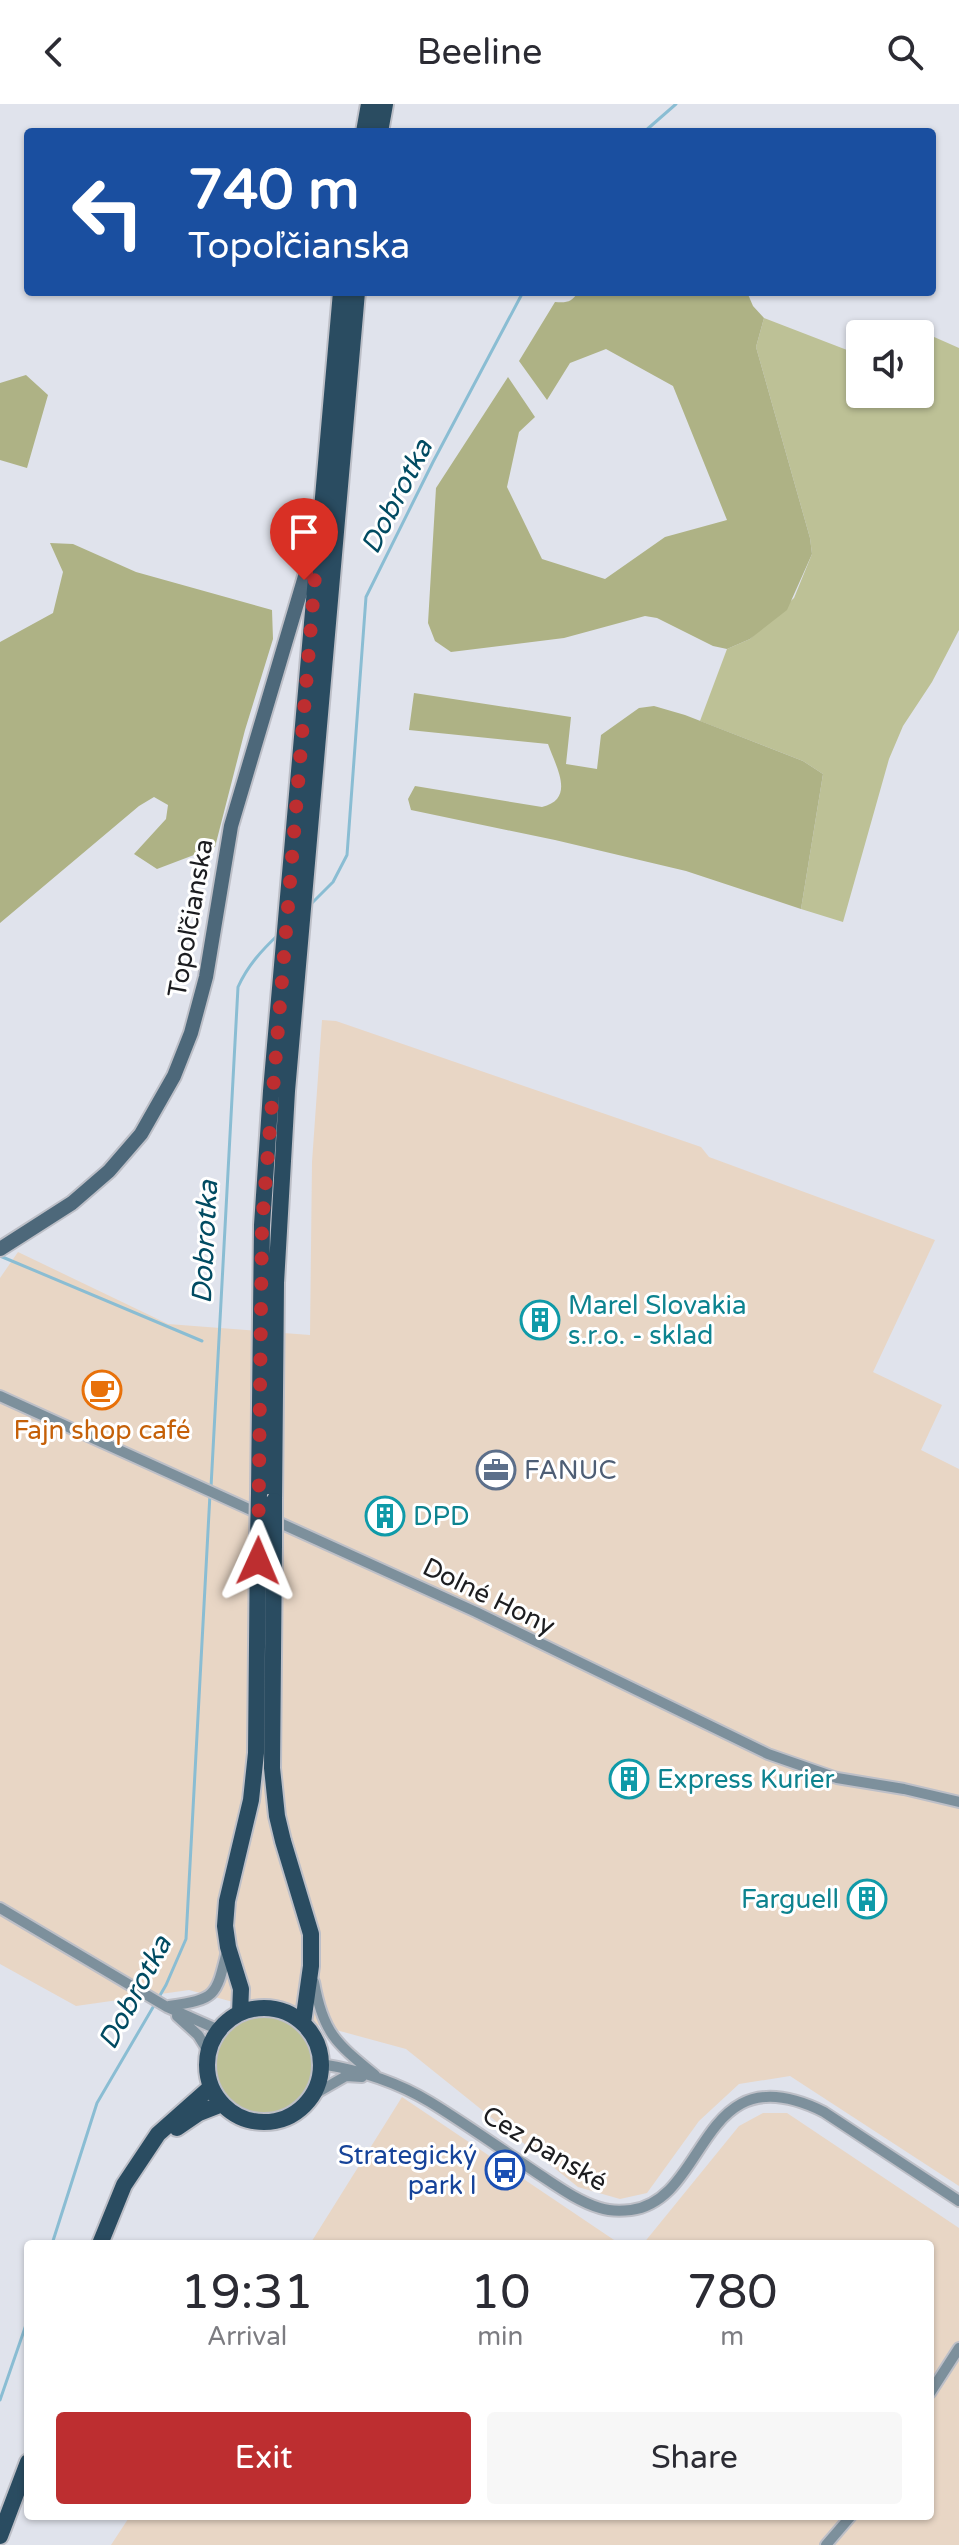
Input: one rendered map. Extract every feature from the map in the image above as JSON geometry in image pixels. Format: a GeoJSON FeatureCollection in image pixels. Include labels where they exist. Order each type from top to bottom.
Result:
{"type":"FeatureCollection","features":[{"type":"Feature","properties":{"kind":"main road"},"geometry":{"type":"LineString","coordinates":[[381,128],[385,104]]}},
{"type":"Feature","properties":{"kind":"main road"},"geometry":{"type":"LineString","coordinates":[[303,2023],[311,1966],[311,1934],[277,1816],[272,1768],[274,1545],[266,1497],[262,1225],[341,296]]}},
{"type":"Feature","properties":{"kind":"main road"},"geometry":{"type":"LineString","coordinates":[[240,2013],[241,1989],[225,1926],[227,1901],[251,1800],[256,1753],[258,1537],[266,1497],[278,1226],[357,296]]}},
{"type":"Feature","properties":{"kind":"main road"},"geometry":{"type":"LineString","coordinates":[[256,2008],[289,2014],[303,2023],[313,2035],[321,2064],[313,2095],[297,2112],[269,2122],[240,2117],[222,2104],[211,2087],[208,2075],[208,2051],[219,2030],[240,2013],[256,2008]]}},
{"type":"Feature","properties":{"kind":"main road"},"geometry":{"type":"LineString","coordinates":[[102,2240],[124,2185],[158,2134],[211,2087]]}},
{"type":"Feature","properties":{"kind":"main road"},"geometry":{"type":"LineString","coordinates":[[150,2148],[199,2113],[222,2104]]}},
{"type":"Feature","properties":{"kind":"main road"},"geometry":{"type":"LineString","coordinates":[[0,2536],[24,2473]]}},
{"type":"Feature","properties":{"kind":"street","name":"Topoľčianska"},"geometry":{"type":"LineString","coordinates":[[0,1249],[72,1203],[109,1171],[141,1134],[174,1076],[191,1033],[204,986],[234,816],[319,527]]}},
{"type":"Feature","properties":{"kind":"street","name":"Dolné Hony"},"geometry":{"type":"LineString","coordinates":[[3,1398],[476,1612],[768,1754],[837,1778],[959,1802]]}},
{"type":"Feature","properties":{"kind":"street"},"geometry":{"type":"LineString","coordinates":[[0,1908],[167,2007],[219,2030]]}},
{"type":"Feature","properties":{"kind":"street"},"geometry":{"type":"LineString","coordinates":[[167,2007],[198,2002],[211,1995],[219,1981],[228,1947]]}},
{"type":"Feature","properties":{"kind":"street"},"geometry":{"type":"LineString","coordinates":[[311,1966],[318,2008],[327,2030],[341,2047],[379,2079]]}},
{"type":"Feature","properties":{"kind":"street"},"geometry":{"type":"LineString","coordinates":[[167,2007],[198,2035],[208,2051]]}},
{"type":"Feature","properties":{"kind":"street"},"geometry":{"type":"LineString","coordinates":[[321,2064],[379,2079]]}},
{"type":"Feature","properties":{"kind":"street"},"geometry":{"type":"LineString","coordinates":[[313,2095],[346,2076],[379,2079]]}},
{"type":"Feature","properties":{"kind":"street","name":"Cez panské"},"geometry":{"type":"LineString","coordinates":[[379,2079],[428,2101],[575,2198],[603,2209],[631,2210],[659,2199],[715,2126],[743,2102],[771,2096],[800,2100],[824,2112],[959,2201]]}},
{"type":"Feature","properties":{"kind":"street"},"geometry":{"type":"LineString","coordinates":[[934,2387],[959,2348]]}},
{"type":"Feature","properties":{"kind":"street"},"geometry":{"type":"LineString","coordinates":[[826,2545],[847,2520]]}},
{"type":"Feature","properties":{"kind":"street"},"geometry":{"type":"LineString","coordinates":[[837,2545],[849,2520]]}},
{"type":"Feature","properties":{"kind":"shaded area"},"geometry":{"type":"Polygon","coordinates":[[[322,1020],[336,1021],[701,1147],[709,1157],[935,1240],[873,1372],[942,1405],[921,1450],[959,1469],[959,2186],[790,2076],[739,2084],[699,2121],[647,2193],[620,2199],[578,2187],[406,2049],[189,1990],[76,2006],[0,1964],[0,1278],[18,1252],[168,1324],[310,1335],[312,1162],[322,1020]]]}},
{"type":"Feature","properties":{"kind":"shaded area"},"geometry":{"type":"Polygon","coordinates":[[[402,2097],[614,2240],[313,2240],[402,2097]]]}},
{"type":"Feature","properties":{"kind":"shaded area"},"geometry":{"type":"Polygon","coordinates":[[[763,2113],[787,2113],[959,2228],[959,2545],[111,2545],[127,2520],[934,2520],[934,2240],[646,2240],[739,2126],[763,2113]]]}},
{"type":"Feature","properties":{"kind":"green space"},"geometry":{"type":"Polygon","coordinates":[[[749,296],[764,318],[756,347],[812,554],[787,610],[750,639],[727,649],[713,646],[657,618],[645,616],[564,638],[451,652],[435,641],[428,623],[436,488],[508,377],[535,417],[519,432],[507,487],[542,559],[605,579],[665,537],[727,520],[673,386],[606,349],[570,363],[547,400],[519,361],[555,302],[574,298],[749,296]]]}},
{"type":"Feature","properties":{"kind":"green space"},"geometry":{"type":"Polygon","coordinates":[[[764,318],[846,350],[846,408],[934,408],[934,337],[959,348],[959,630],[932,682],[903,726],[889,759],[843,922],[801,909],[823,774],[803,761],[700,721],[727,649],[750,639],[794,598],[812,554],[756,347],[764,318]]]}},
{"type":"Feature","properties":{"kind":"green space"},"geometry":{"type":"Polygon","coordinates":[[[26,375],[48,395],[27,468],[0,460],[0,383],[26,375]]]}},
{"type":"Feature","properties":{"kind":"green space"},"geometry":{"type":"Polygon","coordinates":[[[50,543],[73,544],[136,572],[272,610],[273,639],[245,730],[215,847],[157,869],[134,854],[166,819],[168,805],[154,797],[139,806],[0,923],[0,642],[53,613],[63,572],[50,543]]]}},
{"type":"Feature","properties":{"kind":"green space"},"geometry":{"type":"Polygon","coordinates":[[[414,693],[571,717],[566,764],[597,769],[601,735],[639,708],[654,706],[803,761],[823,774],[801,909],[686,871],[411,810],[408,799],[415,786],[542,807],[552,803],[561,790],[559,772],[548,744],[409,730],[414,693]]]}},
{"type":"Feature","properties":{"kind":"green space"},"geometry":{"type":"Polygon","coordinates":[[[264,2016],[283,2020],[299,2030],[309,2046],[313,2065],[309,2084],[299,2100],[283,2110],[264,2114],[245,2110],[229,2100],[219,2084],[215,2065],[219,2046],[229,2030],[245,2020],[264,2016]]]}},
{"type":"Feature","properties":{"kind":"waterway","name":"Dobrotka"},"geometry":{"type":"LineString","coordinates":[[649,128],[676,104]]}},
{"type":"Feature","properties":{"kind":"waterway","name":"Dobrotka"},"geometry":{"type":"LineString","coordinates":[[311,904],[333,882],[347,855],[366,597],[521,296]]}},
{"type":"Feature","properties":{"kind":"waterway","name":"Dobrotka"},"geometry":{"type":"LineString","coordinates":[[211,1487],[238,987],[256,958],[279,934]]}},
{"type":"Feature","properties":{"kind":"waterway"},"geometry":{"type":"LineString","coordinates":[[0,1256],[202,1341]]}},
{"type":"Feature","properties":{"kind":"waterway","name":"Dobrotka"},"geometry":{"type":"LineString","coordinates":[[53,2240],[97,2103],[166,1985],[186,1939],[210,1494]]}},
{"type":"Feature","properties":{"kind":"waterway","name":"Dobrotka"},"geometry":{"type":"LineString","coordinates":[[0,2400],[24,2331]]}},
{"type":"Feature","properties":{"kind":"place","name":"Marel Slovakia s.r.o. - sklad"},"geometry":{"type":"Point","coordinates":[540,1320]}},
{"type":"Feature","properties":{"kind":"place","name":"Fajn shop café"},"geometry":{"type":"Point","coordinates":[102,1390]}},
{"type":"Feature","properties":{"kind":"place","name":"FANUC"},"geometry":{"type":"Point","coordinates":[496,1470]}},
{"type":"Feature","properties":{"kind":"place","name":"DPD"},"geometry":{"type":"Point","coordinates":[385,1516]}},
{"type":"Feature","properties":{"kind":"place","name":"Express Kurier"},"geometry":{"type":"Point","coordinates":[629,1779]}},
{"type":"Feature","properties":{"kind":"place","name":"Farguell"},"geometry":{"type":"Point","coordinates":[867,1899]}},
{"type":"Feature","properties":{"kind":"place","name":"Strategický park I"},"geometry":{"type":"Point","coordinates":[505,2170]}},
{"type":"Feature","properties":{"kind":"route"},"geometry":{"type":"LineString","coordinates":[[258,1561],[262,1225],[319,527],[304,580]]}}]}
